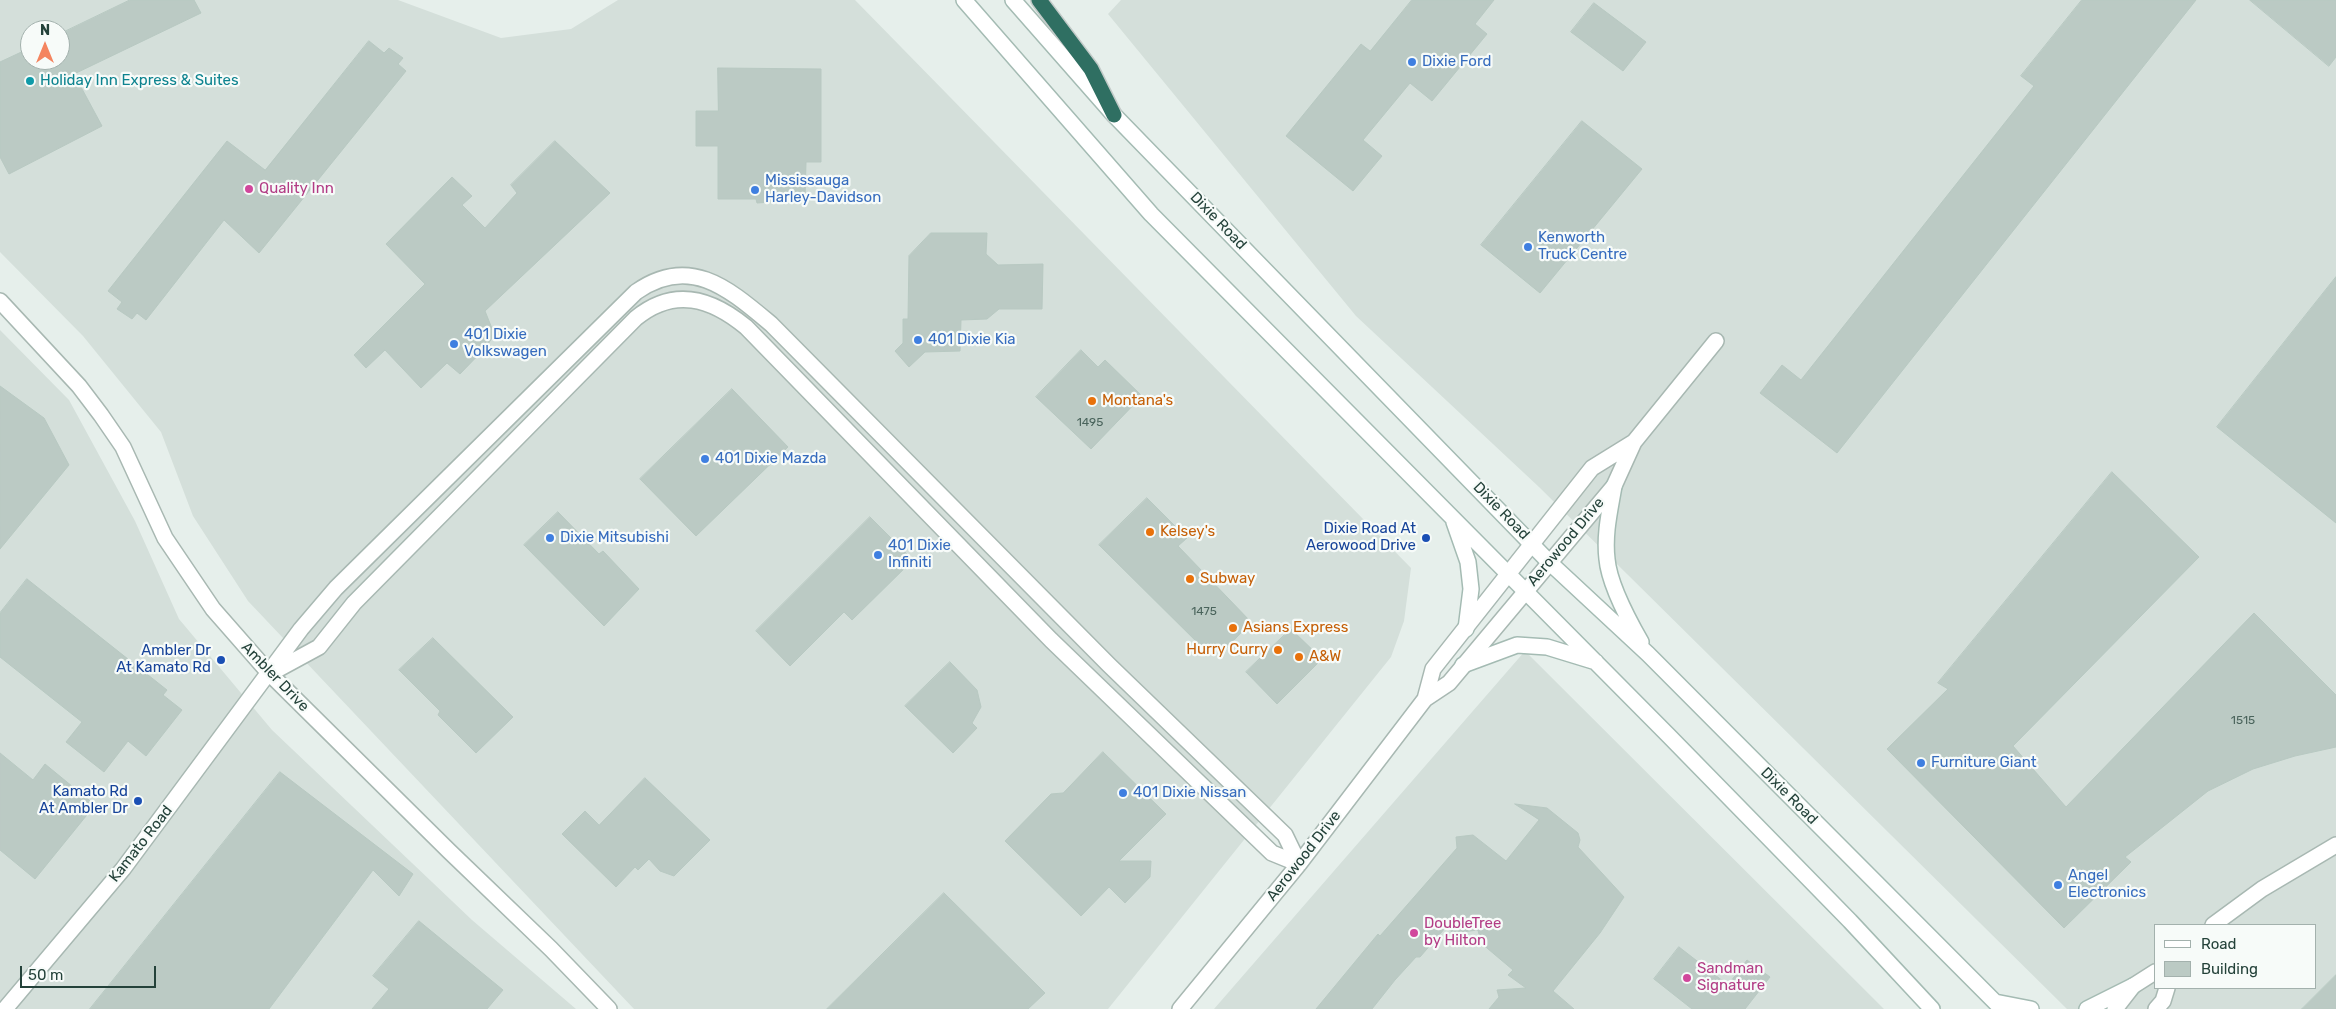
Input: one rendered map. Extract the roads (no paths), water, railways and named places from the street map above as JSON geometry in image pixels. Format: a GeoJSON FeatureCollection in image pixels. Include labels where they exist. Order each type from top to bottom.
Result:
{"type":"FeatureCollection","features":[{"type":"Feature","properties":{"kind":"highway"},"geometry":{"type":"LineString","coordinates":[[1039,0],[1092,69],[1114,115]]}},
{"type":"Feature","properties":{"kind":"street"},"geometry":{"type":"LineString","coordinates":[[964,0],[1151,214],[1597,662],[1836,907],[1932,1009]]}},
{"type":"Feature","properties":{"kind":"street","name":"Dixie Road"},"geometry":{"type":"LineString","coordinates":[[1013,0],[1114,115],[1549,562],[1648,654],[1999,1006]]}},
{"type":"Feature","properties":{"kind":"street","name":"Kamato Road"},"geometry":{"type":"LineString","coordinates":[[5,1009],[123,869],[270,674],[301,629],[336,588],[636,292],[650,283],[666,278],[698,277],[728,290],[771,324],[1109,665],[1285,835],[1299,864]]}},
{"type":"Feature","properties":{"kind":"street"},"geometry":{"type":"LineString","coordinates":[[270,674],[319,647],[354,603],[636,318],[650,308],[666,302],[683,300],[701,301],[725,311],[746,327],[1065,654],[1272,853],[1299,864]]}},
{"type":"Feature","properties":{"kind":"street","name":"Ambler Drive"},"geometry":{"type":"LineString","coordinates":[[0,301],[79,386],[101,415],[123,447],[165,538],[183,568],[213,609],[270,674],[449,852],[551,949],[609,1009]]}},
{"type":"Feature","properties":{"kind":"street","name":"Aerowood Drive"},"geometry":{"type":"LineString","coordinates":[[1180,1009],[1299,864],[1425,699],[1449,683],[1614,486],[1634,442],[1716,341]]}},
{"type":"Feature","properties":{"kind":"street","name":"Aerowood Drive"},"geometry":{"type":"LineString","coordinates":[[1425,699],[1432,669],[1466,629],[1592,468],[1634,442]]}},
{"type":"Feature","properties":{"kind":"street"},"geometry":{"type":"LineString","coordinates":[[1614,486],[1606,529],[1607,561],[1626,611],[1648,654]]}},
{"type":"Feature","properties":{"kind":"street"},"geometry":{"type":"LineString","coordinates":[[1452,516],[1468,562],[1471,590],[1466,629]]}},
{"type":"Feature","properties":{"kind":"street"},"geometry":{"type":"LineString","coordinates":[[1463,665],[1517,645],[1547,646],[1597,662]]}},
{"type":"Feature","properties":{"kind":"street"},"geometry":{"type":"LineString","coordinates":[[2214,924],[2262,889],[2336,846]]}},
{"type":"Feature","properties":{"kind":"street"},"geometry":{"type":"LineString","coordinates":[[2087,1009],[2133,986],[2154,973]]}},
{"type":"Feature","properties":{"kind":"street"},"geometry":{"type":"LineString","coordinates":[[2115,1009],[2133,986]]}},
{"type":"Feature","properties":{"kind":"street"},"geometry":{"type":"LineString","coordinates":[[2156,1009],[2167,989]]}},
{"type":"Feature","properties":{"kind":"street"},"geometry":{"type":"LineString","coordinates":[[1999,1006],[2031,1009]]}},
{"type":"Feature","properties":{"kind":"place","name":"Dixie Ford"},"geometry":{"type":"Point","coordinates":[1412,62]}},
{"type":"Feature","properties":{"kind":"place","name":"Holiday Inn Express & Suites"},"geometry":{"type":"Point","coordinates":[30,81]}},
{"type":"Feature","properties":{"kind":"place","name":"Quality Inn"},"geometry":{"type":"Point","coordinates":[249,189]}},
{"type":"Feature","properties":{"kind":"place","name":"Mississauga Harley-Davidson"},"geometry":{"type":"Point","coordinates":[755,190]}},
{"type":"Feature","properties":{"kind":"place","name":"Kenworth Truck Centre"},"geometry":{"type":"Point","coordinates":[1528,247]}},
{"type":"Feature","properties":{"kind":"place","name":"401 Dixie Kia"},"geometry":{"type":"Point","coordinates":[918,340]}},
{"type":"Feature","properties":{"kind":"place","name":"401 Dixie Volkswagen"},"geometry":{"type":"Point","coordinates":[454,344]}},
{"type":"Feature","properties":{"kind":"place","name":"Montana's"},"geometry":{"type":"Point","coordinates":[1092,401]}},
{"type":"Feature","properties":{"kind":"place","name":"401 Dixie Mazda"},"geometry":{"type":"Point","coordinates":[705,459]}},
{"type":"Feature","properties":{"kind":"place","name":"Kelsey's"},"geometry":{"type":"Point","coordinates":[1150,532]}},
{"type":"Feature","properties":{"kind":"place","name":"Dixie Mitsubishi"},"geometry":{"type":"Point","coordinates":[550,538]}},
{"type":"Feature","properties":{"kind":"place","name":"Dixie Road At Aerowood Drive"},"geometry":{"type":"Point","coordinates":[1426,538]}},
{"type":"Feature","properties":{"kind":"place","name":"401 Dixie Infiniti"},"geometry":{"type":"Point","coordinates":[878,555]}},
{"type":"Feature","properties":{"kind":"place","name":"Subway"},"geometry":{"type":"Point","coordinates":[1190,579]}},
{"type":"Feature","properties":{"kind":"place","name":"Asians Express"},"geometry":{"type":"Point","coordinates":[1233,628]}},
{"type":"Feature","properties":{"kind":"place","name":"Hurry Curry"},"geometry":{"type":"Point","coordinates":[1278,650]}},
{"type":"Feature","properties":{"kind":"place","name":"A&W"},"geometry":{"type":"Point","coordinates":[1299,657]}},
{"type":"Feature","properties":{"kind":"place","name":"Ambler Dr At Kamato Rd"},"geometry":{"type":"Point","coordinates":[221,660]}},
{"type":"Feature","properties":{"kind":"place","name":"Furniture Giant"},"geometry":{"type":"Point","coordinates":[1921,763]}},
{"type":"Feature","properties":{"kind":"place","name":"401 Dixie Nissan"},"geometry":{"type":"Point","coordinates":[1123,793]}},
{"type":"Feature","properties":{"kind":"place","name":"Kamato Rd At Ambler Dr"},"geometry":{"type":"Point","coordinates":[138,801]}},
{"type":"Feature","properties":{"kind":"place","name":"Angel Electronics"},"geometry":{"type":"Point","coordinates":[2058,885]}},
{"type":"Feature","properties":{"kind":"place","name":"DoubleTree by Hilton"},"geometry":{"type":"Point","coordinates":[1414,933]}},
{"type":"Feature","properties":{"kind":"place","name":"Sandman Signature"},"geometry":{"type":"Point","coordinates":[1687,978]}}]}
